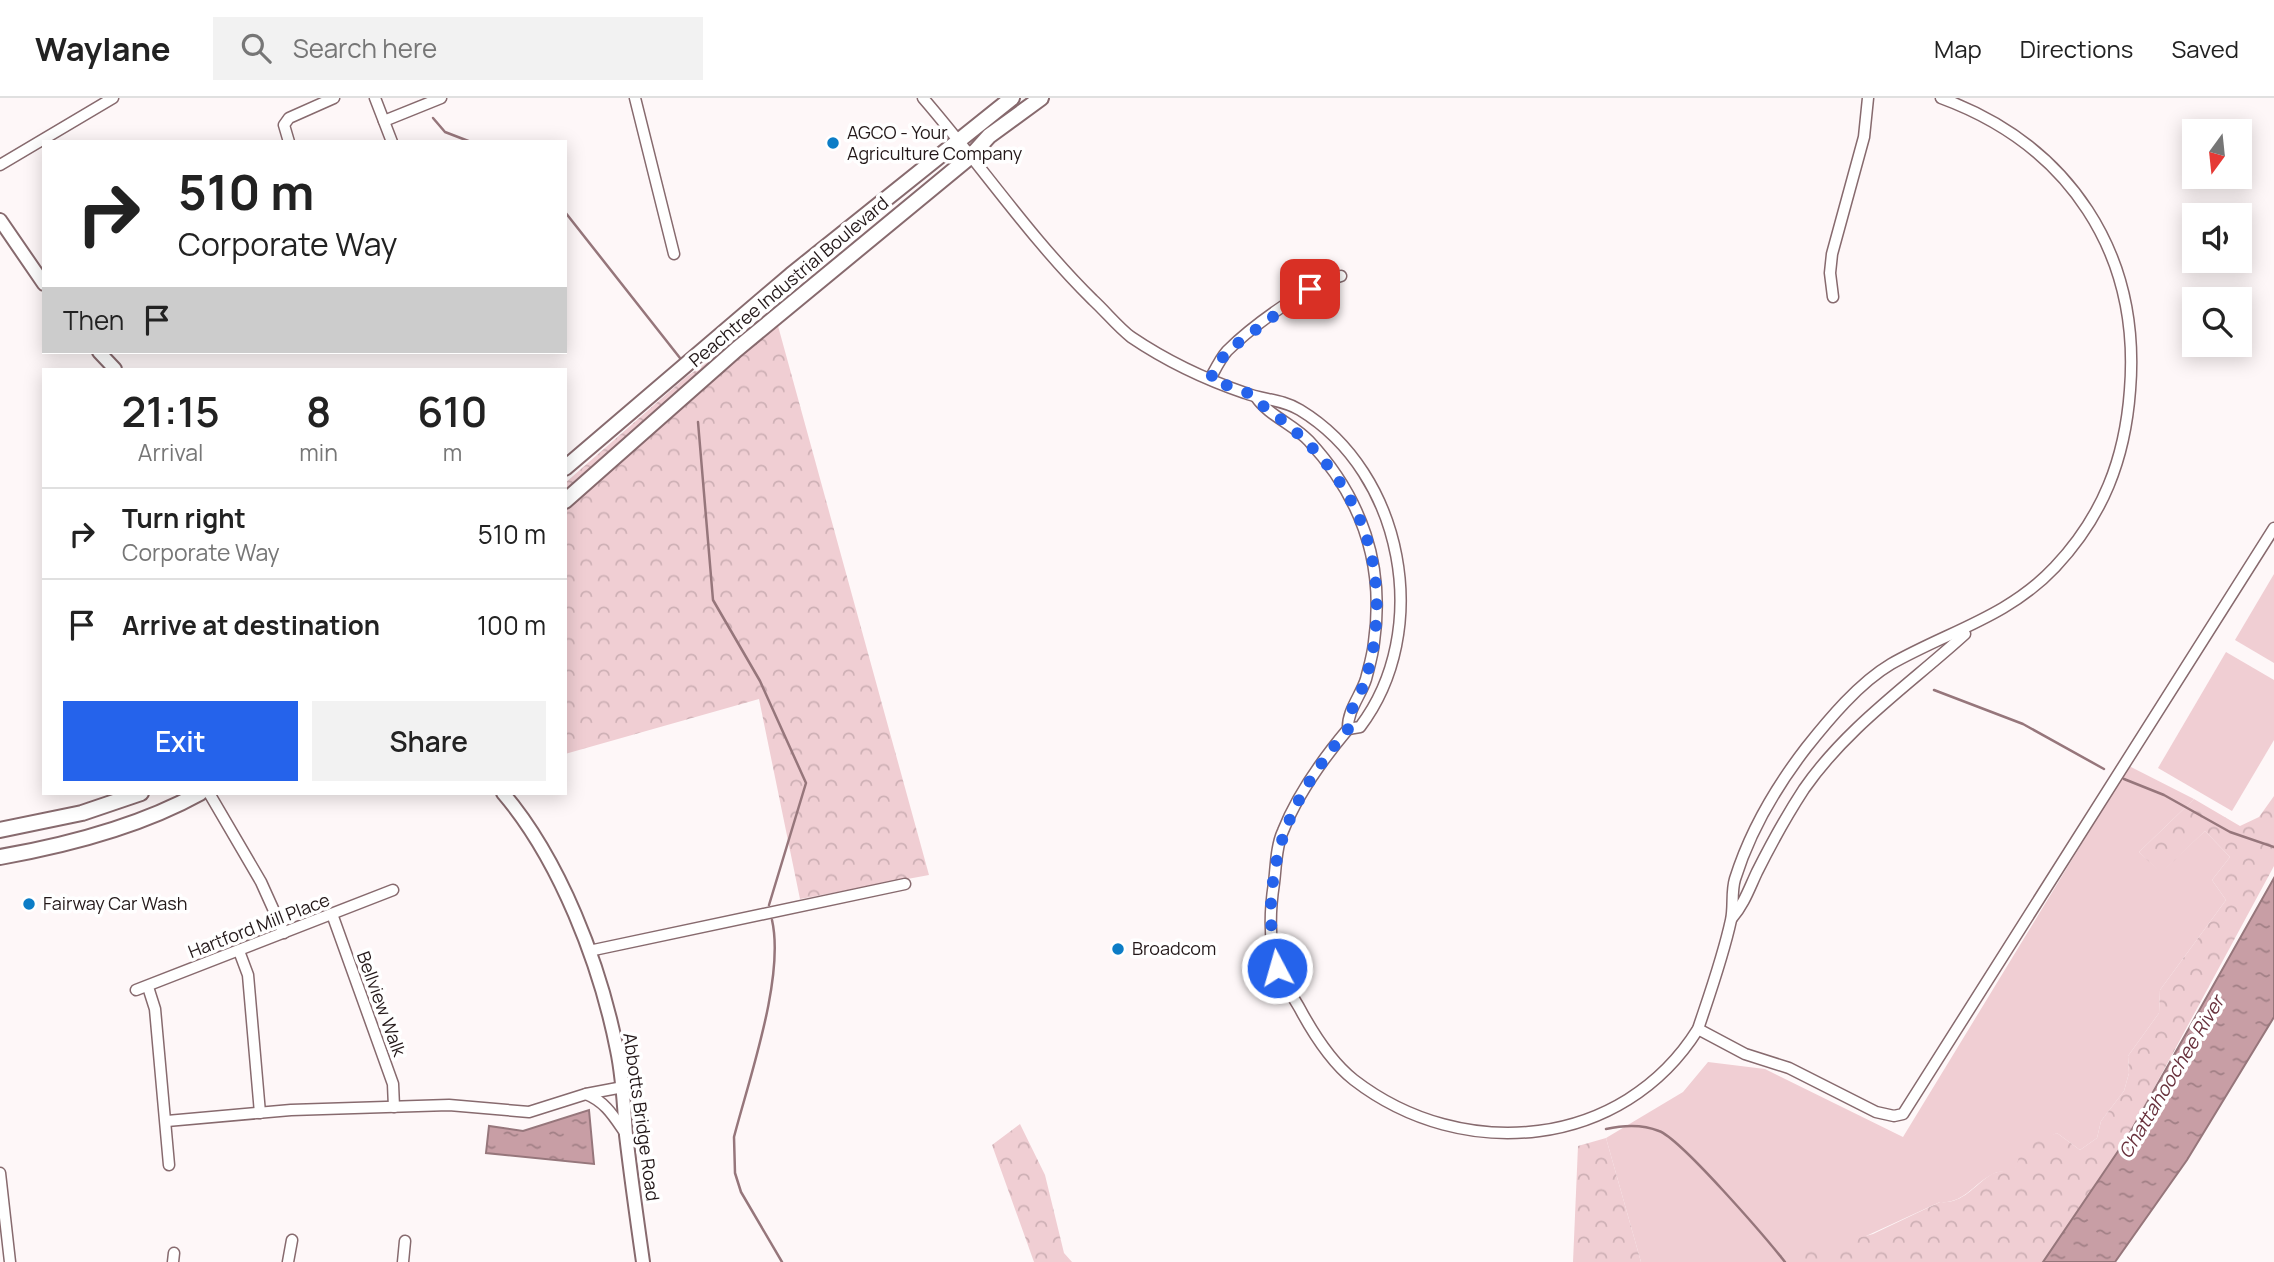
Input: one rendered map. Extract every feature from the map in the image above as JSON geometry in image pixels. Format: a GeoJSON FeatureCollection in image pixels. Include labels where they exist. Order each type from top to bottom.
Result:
{"type":"FeatureCollection","features":[{"type":"Feature","properties":{"kind":"highway","name":"Peachtree Industrial Boulevard"},"geometry":{"type":"LineString","coordinates":[[567,466],[791,275],[1012,98]]}},
{"type":"Feature","properties":{"kind":"highway","name":"Peachtree Industrial Boulevard"},"geometry":{"type":"LineString","coordinates":[[567,499],[737,349],[971,156],[989,136],[1041,98]]}},
{"type":"Feature","properties":{"kind":"highway"},"geometry":{"type":"LineString","coordinates":[[0,830],[82,813],[135,795]]}},
{"type":"Feature","properties":{"kind":"highway"},"geometry":{"type":"LineString","coordinates":[[0,857],[101,833],[173,807],[196,795]]}},
{"type":"Feature","properties":{"kind":"main road"},"geometry":{"type":"LineString","coordinates":[[0,220],[42,281]]}},
{"type":"Feature","properties":{"kind":"main road"},"geometry":{"type":"LineString","coordinates":[[101,354],[114,368]]}},
{"type":"Feature","properties":{"kind":"main road","name":"Abbotts Bridge Road"},"geometry":{"type":"LineString","coordinates":[[504,795],[545,854],[589,951],[617,1049],[643,1262]]}},
{"type":"Feature","properties":{"kind":"street"},"geometry":{"type":"LineString","coordinates":[[42,140],[113,98]]}},
{"type":"Feature","properties":{"kind":"street"},"geometry":{"type":"LineString","coordinates":[[288,140],[284,125],[289,118],[334,98]]}},
{"type":"Feature","properties":{"kind":"street"},"geometry":{"type":"LineString","coordinates":[[375,98],[391,140]]}},
{"type":"Feature","properties":{"kind":"street"},"geometry":{"type":"LineString","coordinates":[[384,121],[441,98]]}},
{"type":"Feature","properties":{"kind":"street"},"geometry":{"type":"LineString","coordinates":[[635,98],[674,254]]}},
{"type":"Feature","properties":{"kind":"street"},"geometry":{"type":"LineString","coordinates":[[923,98],[1056,263],[1130,336],[1210,379],[1256,397],[1267,396],[1299,410],[1328,432],[1355,461],[1380,502],[1393,541],[1402,586],[1395,656],[1368,716],[1360,727],[1348,729]]}},
{"type":"Feature","properties":{"kind":"street"},"geometry":{"type":"LineString","coordinates":[[1833,297],[1830,273],[1832,254],[1864,137],[1868,98]]}},
{"type":"Feature","properties":{"kind":"street"},"geometry":{"type":"LineString","coordinates":[[1256,397],[1262,405],[1309,441],[1343,486],[1360,519],[1376,566],[1374,644],[1366,680],[1348,720],[1348,729],[1319,764],[1283,830],[1270,905],[1277,968],[1316,1037],[1354,1080],[1409,1112],[1457,1129],[1486,1133],[1536,1133],[1592,1120],[1628,1101],[1688,1045],[1698,1029],[1731,918],[1734,882],[1764,811],[1817,735],[1867,683],[1890,665],[1973,627],[2017,600],[2053,569],[2080,538],[2104,502],[2118,466],[2126,427],[2133,350],[2126,296],[2111,252],[2073,188],[2047,160],[2012,132],[1971,109],[1941,98]]}},
{"type":"Feature","properties":{"kind":"street"},"geometry":{"type":"LineString","coordinates":[[0,165],[42,140]]}},
{"type":"Feature","properties":{"kind":"street"},"geometry":{"type":"LineString","coordinates":[[1210,379],[1226,352],[1322,281],[1341,276]]}},
{"type":"Feature","properties":{"kind":"street"},"geometry":{"type":"LineString","coordinates":[[1698,1029],[1745,1054],[1789,1068],[1876,1112],[1894,1116],[1903,1114],[2274,528]]}},
{"type":"Feature","properties":{"kind":"street"},"geometry":{"type":"LineString","coordinates":[[1731,918],[1743,905],[1758,872],[1805,788],[1829,758],[1858,725],[1973,627]]}},
{"type":"Feature","properties":{"kind":"street"},"geometry":{"type":"LineString","coordinates":[[210,795],[261,882],[284,933]]}},
{"type":"Feature","properties":{"kind":"street"},"geometry":{"type":"LineString","coordinates":[[589,951],[905,884]]}},
{"type":"Feature","properties":{"kind":"street","name":"Hartford Mill Place"},"geometry":{"type":"LineString","coordinates":[[136,989],[148,987],[393,890]]}},
{"type":"Feature","properties":{"kind":"street","name":"Bellview Walk"},"geometry":{"type":"LineString","coordinates":[[332,914],[393,1084],[394,1107]]}},
{"type":"Feature","properties":{"kind":"street"},"geometry":{"type":"LineString","coordinates":[[239,951],[248,975],[260,1113]]}},
{"type":"Feature","properties":{"kind":"street"},"geometry":{"type":"LineString","coordinates":[[148,987],[155,1009],[169,1165]]}},
{"type":"Feature","properties":{"kind":"street"},"geometry":{"type":"LineString","coordinates":[[167,1121],[260,1113],[449,1105],[529,1112],[586,1094],[623,1087]]}},
{"type":"Feature","properties":{"kind":"street"},"geometry":{"type":"LineString","coordinates":[[586,1094],[598,1099],[610,1110],[626,1134]]}},
{"type":"Feature","properties":{"kind":"street"},"geometry":{"type":"LineString","coordinates":[[0,1173],[10,1262]]}},
{"type":"Feature","properties":{"kind":"street"},"geometry":{"type":"LineString","coordinates":[[288,1262],[292,1240]]}},
{"type":"Feature","properties":{"kind":"street"},"geometry":{"type":"LineString","coordinates":[[403,1262],[405,1241]]}},
{"type":"Feature","properties":{"kind":"green space"},"geometry":{"type":"Polygon","coordinates":[[[775,315],[929,875],[800,899],[759,699],[567,753],[567,481],[686,377],[775,315]]]}},
{"type":"Feature","properties":{"kind":"green space"},"geometry":{"type":"Polygon","coordinates":[[[2274,574],[2274,663],[2235,640],[2274,574]]]}},
{"type":"Feature","properties":{"kind":"green space"},"geometry":{"type":"Polygon","coordinates":[[[2226,652],[2274,680],[2274,740],[2232,811],[2158,768],[2226,652]]]}},
{"type":"Feature","properties":{"kind":"green space"},"geometry":{"type":"Polygon","coordinates":[[[2129,766],[2194,799],[2139,852],[2161,872],[2205,831],[2230,857],[2212,880],[2226,900],[2160,990],[2159,1013],[2128,1056],[2129,1073],[2124,1091],[2101,1121],[2097,1138],[2080,1150],[2057,1133],[2014,1169],[1986,1178],[1956,1200],[1940,1202],[1840,1248],[1778,1262],[1641,1262],[1606,1138],[1683,1092],[1708,1062],[1765,1069],[1903,1137],[2129,766]]]}},
{"type":"Feature","properties":{"kind":"green space"},"geometry":{"type":"Polygon","coordinates":[[[2274,796],[2274,866],[2127,1138],[2043,1262],[1768,1262],[1783,1254],[1787,1257],[1873,1234],[1940,1202],[1961,1198],[1992,1174],[2016,1167],[2022,1147],[2057,1133],[2080,1150],[2097,1138],[2101,1121],[2124,1091],[2129,1073],[2128,1056],[2159,1013],[2160,990],[2226,900],[2212,880],[2230,857],[2205,831],[2161,873],[2139,852],[2194,799],[2240,826],[2259,817],[2274,796]]]}},
{"type":"Feature","properties":{"kind":"green space"},"geometry":{"type":"Polygon","coordinates":[[[1020,1124],[1045,1175],[1064,1253],[1072,1262],[1034,1262],[992,1145],[1020,1124]]]}},
{"type":"Feature","properties":{"kind":"green space"},"geometry":{"type":"Polygon","coordinates":[[[1606,1138],[1641,1262],[1573,1262],[1578,1146],[1606,1138]]]}},
{"type":"Feature","properties":{"kind":"water","name":"Chattahoochee River"},"geometry":{"type":"Polygon","coordinates":[[[2274,878],[2274,1017],[2187,1160],[2115,1262],[2043,1262],[2127,1138],[2274,878]]]}},
{"type":"Feature","properties":{"kind":"water"},"geometry":{"type":"Polygon","coordinates":[[[589,1110],[594,1164],[486,1153],[489,1126],[523,1131],[589,1110]]]}},
{"type":"Feature","properties":{"kind":"waterway"},"geometry":{"type":"LineString","coordinates":[[433,118],[445,132],[466,140]]}},
{"type":"Feature","properties":{"kind":"waterway"},"geometry":{"type":"LineString","coordinates":[[567,215],[680,358]]}},
{"type":"Feature","properties":{"kind":"waterway"},"geometry":{"type":"LineString","coordinates":[[698,422],[713,600],[760,681],[806,783],[769,905]]}},
{"type":"Feature","properties":{"kind":"waterway"},"geometry":{"type":"LineString","coordinates":[[1934,690],[2023,724],[2104,769]]}},
{"type":"Feature","properties":{"kind":"waterway"},"geometry":{"type":"LineString","coordinates":[[2124,779],[2164,795],[2230,832],[2274,847]]}},
{"type":"Feature","properties":{"kind":"waterway"},"geometry":{"type":"LineString","coordinates":[[772,920],[775,943],[770,998],[734,1137],[735,1173],[741,1192],[782,1262]]}},
{"type":"Feature","properties":{"kind":"waterway"},"geometry":{"type":"LineString","coordinates":[[1606,1129],[1640,1126],[1659,1131],[1670,1138],[1723,1190],[1785,1262]]}},
{"type":"Feature","properties":{"kind":"place","name":"AGCO - Your Agriculture Company"},"geometry":{"type":"Point","coordinates":[833,143]}},
{"type":"Feature","properties":{"kind":"place","name":"Fairway Car Wash"},"geometry":{"type":"Point","coordinates":[29,904]}},
{"type":"Feature","properties":{"kind":"place","name":"Broadcom"},"geometry":{"type":"Point","coordinates":[1118,949]}},
{"type":"Feature","properties":{"kind":"route"},"geometry":{"type":"LineString","coordinates":[[1277,968],[1270,905],[1280,838],[1319,764],[1348,729],[1348,720],[1366,680],[1374,644],[1376,566],[1360,519],[1343,486],[1309,441],[1262,405],[1256,397],[1210,379],[1226,352],[1310,289]]}}]}
